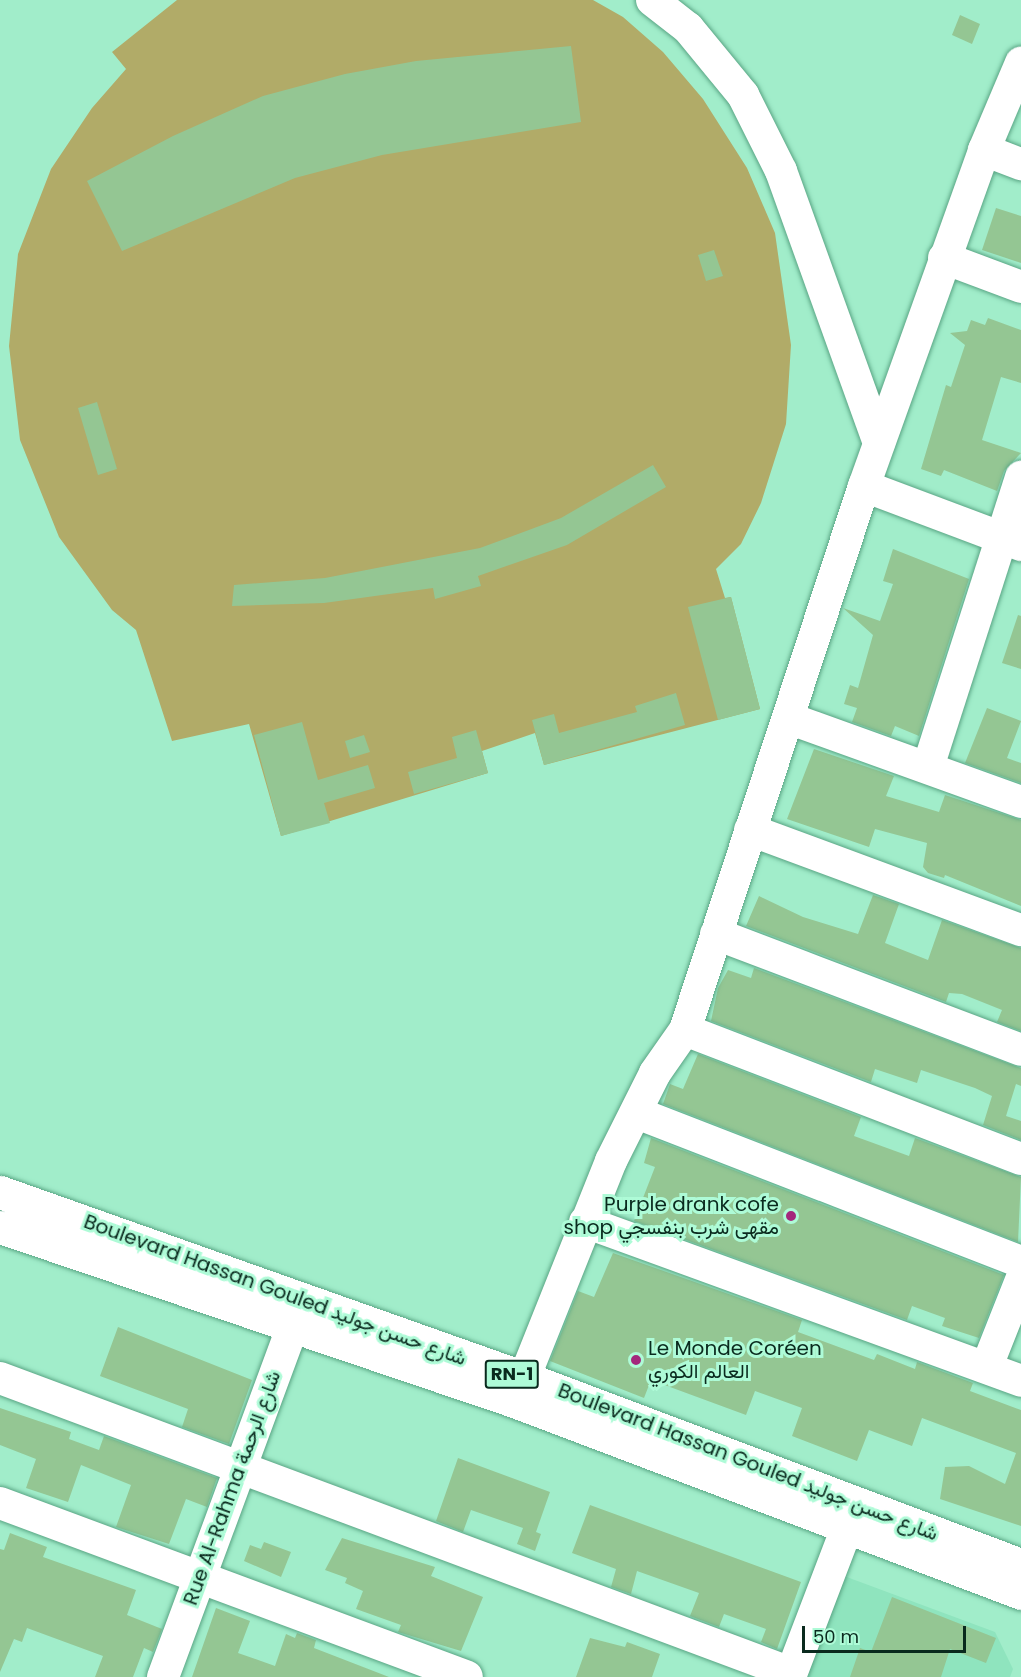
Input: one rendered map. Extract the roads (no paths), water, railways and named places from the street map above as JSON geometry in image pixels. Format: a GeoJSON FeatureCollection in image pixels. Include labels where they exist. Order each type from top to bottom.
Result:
{"type":"FeatureCollection","features":[{"type":"Feature","properties":{"kind":"main road","name":"Boulevard Hassan Gouled شارع حسن جوليد"},"geometry":{"type":"LineString","coordinates":[[0,1192],[74,1235],[520,1390],[852,1513],[1021,1565]]}},
{"type":"Feature","properties":{"kind":"main road","name":"Boulevard Hassan Gouled شارع حسن جوليد"},"geometry":{"type":"LineString","coordinates":[[0,1227],[74,1235]]}},
{"type":"Feature","properties":{"kind":"main road","name":"Boulevard Hassan Gouled شارع حسن جوليد"},"geometry":{"type":"LineString","coordinates":[[852,1513],[1021,1593]]}},
{"type":"Feature","properties":{"kind":"street"},"geometry":{"type":"LineString","coordinates":[[652,0],[688,28],[743,95],[781,171],[879,443]]}},
{"type":"Feature","properties":{"kind":"street"},"geometry":{"type":"LineString","coordinates":[[520,1390],[585,1222],[655,1073],[685,1030],[864,486],[984,150],[1021,63]]}},
{"type":"Feature","properties":{"kind":"street"},"geometry":{"type":"LineString","coordinates":[[984,150],[1021,164]]}},
{"type":"Feature","properties":{"kind":"street"},"geometry":{"type":"LineString","coordinates":[[945,258],[1021,287]]}},
{"type":"Feature","properties":{"kind":"street"},"geometry":{"type":"LineString","coordinates":[[928,767],[1012,542],[1021,477]]}},
{"type":"Feature","properties":{"kind":"street"},"geometry":{"type":"LineString","coordinates":[[864,486],[1012,542]]}},
{"type":"Feature","properties":{"kind":"street"},"geometry":{"type":"LineString","coordinates":[[788,718],[1021,802]]}},
{"type":"Feature","properties":{"kind":"street"},"geometry":{"type":"LineString","coordinates":[[750,830],[1021,930]]}},
{"type":"Feature","properties":{"kind":"street"},"geometry":{"type":"LineString","coordinates":[[716,934],[1021,1050]]}},
{"type":"Feature","properties":{"kind":"street"},"geometry":{"type":"LineString","coordinates":[[685,1030],[1021,1159]]}},
{"type":"Feature","properties":{"kind":"street"},"geometry":{"type":"LineString","coordinates":[[637,1113],[1021,1262]]}},
{"type":"Feature","properties":{"kind":"street"},"geometry":{"type":"LineString","coordinates":[[585,1222],[987,1366],[1021,1381]]}},
{"type":"Feature","properties":{"kind":"street"},"geometry":{"type":"LineString","coordinates":[[987,1366],[1021,1280]]}},
{"type":"Feature","properties":{"kind":"street","name":"Rue Al-Rahma شارع الرحمة"},"geometry":{"type":"LineString","coordinates":[[163,1677],[296,1313]]}},
{"type":"Feature","properties":{"kind":"street"},"geometry":{"type":"LineString","coordinates":[[0,1378],[791,1675],[852,1513]]}},
{"type":"Feature","properties":{"kind":"street"},"geometry":{"type":"LineString","coordinates":[[0,1503],[467,1677]]}},
{"type":"Feature","properties":{"kind":"place","name":"Purple drank cofe shop مقهى شرب بنفسجي"},"geometry":{"type":"Point","coordinates":[791,1216]}},
{"type":"Feature","properties":{"kind":"place","name":"Le Monde Coréen العالم الكوري"},"geometry":{"type":"Point","coordinates":[636,1360]}}]}
